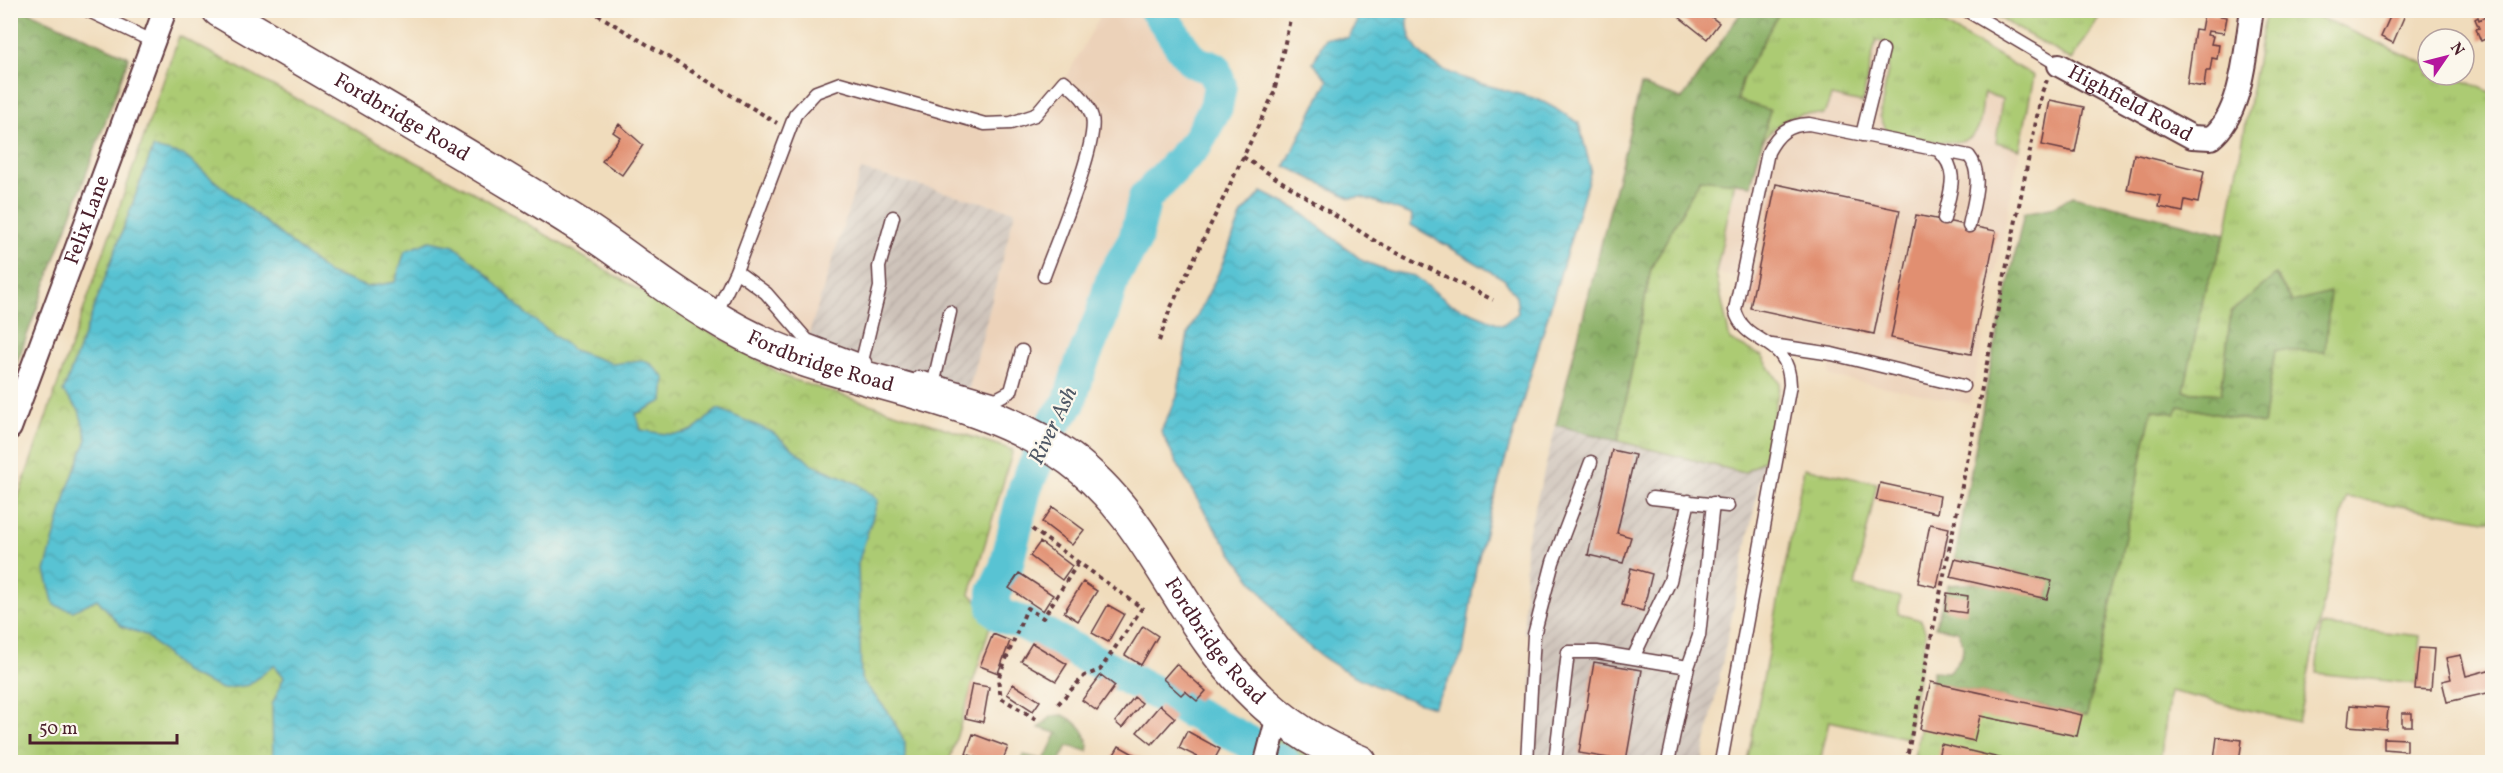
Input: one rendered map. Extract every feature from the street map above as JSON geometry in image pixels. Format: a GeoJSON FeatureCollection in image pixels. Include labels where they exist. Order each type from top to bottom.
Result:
{"type":"FeatureCollection","features":[{"type":"Feature","properties":{"kind":"street","name":"Felix Lane"},"geometry":{"type":"LineString","coordinates":[[10,428],[165,10]]}},
{"type":"Feature","properties":{"kind":"street","name":"Fordbridge Road"},"geometry":{"type":"LineString","coordinates":[[219,10],[581,226],[714,317],[800,358],[933,388],[1030,434],[1071,460],[1110,494],[1153,552],[1210,643],[1255,696],[1278,716],[1320,746],[1360,762]]}},
{"type":"Feature","properties":{"kind":"street","name":"Highfield Road"},"geometry":{"type":"LineString","coordinates":[[2059,65],[2192,136],[2211,138],[2223,128],[2233,110],[2252,10]]}},
{"type":"Feature","properties":{"kind":"street"},"geometry":{"type":"LineString","coordinates":[[1266,762],[1278,716]]}},
{"type":"Feature","properties":{"kind":"lane"},"geometry":{"type":"LineString","coordinates":[[87,10],[152,41]]}},
{"type":"Feature","properties":{"kind":"lane"},"geometry":{"type":"LineString","coordinates":[[1966,10],[2059,65]]}},
{"type":"Feature","properties":{"kind":"lane"},"geometry":{"type":"LineString","coordinates":[[1862,135],[1883,50]]}},
{"type":"Feature","properties":{"kind":"lane"},"geometry":{"type":"LineString","coordinates":[[714,317],[736,270],[795,115],[816,92],[840,83],[985,124],[1011,123],[1035,115],[1064,81],[1085,98],[1093,119],[1091,145],[1044,276]]}},
{"type":"Feature","properties":{"kind":"lane"},"geometry":{"type":"LineString","coordinates":[[1721,762],[1790,385],[1787,362],[1771,345],[1747,331],[1738,321],[1735,310],[1768,152],[1774,140],[1784,130],[1795,125],[1809,124],[1969,156],[1975,164],[1977,177],[1969,226]]}},
{"type":"Feature","properties":{"kind":"lane"},"geometry":{"type":"LineString","coordinates":[[1938,150],[1950,161],[1953,175],[1944,219]]}},
{"type":"Feature","properties":{"kind":"lane"},"geometry":{"type":"LineString","coordinates":[[736,270],[766,293],[807,340],[867,362],[880,287],[879,267],[893,217]]}},
{"type":"Feature","properties":{"kind":"lane"},"geometry":{"type":"LineString","coordinates":[[933,388],[950,312]]}},
{"type":"Feature","properties":{"kind":"lane"},"geometry":{"type":"LineString","coordinates":[[1771,345],[1832,354],[1963,386]]}},
{"type":"Feature","properties":{"kind":"lane"},"geometry":{"type":"LineString","coordinates":[[904,372],[933,388],[996,399],[1011,392],[1022,351]]}},
{"type":"Feature","properties":{"kind":"lane"},"geometry":{"type":"LineString","coordinates":[[1527,762],[1534,635],[1553,561],[1590,462]]}},
{"type":"Feature","properties":{"kind":"lane"},"geometry":{"type":"LineString","coordinates":[[1652,498],[1728,506]]}},
{"type":"Feature","properties":{"kind":"lane"},"geometry":{"type":"LineString","coordinates":[[1633,658],[1670,581],[1689,501]]}},
{"type":"Feature","properties":{"kind":"lane"},"geometry":{"type":"LineString","coordinates":[[1668,762],[1672,754],[1688,666],[1699,636],[1713,503]]}},
{"type":"Feature","properties":{"kind":"lane"},"geometry":{"type":"LineString","coordinates":[[1555,762],[1568,652],[1598,652],[1688,666]]}},
{"type":"Feature","properties":{"kind":"path"},"geometry":{"type":"LineString","coordinates":[[590,10],[790,130]]}},
{"type":"Feature","properties":{"kind":"path"},"geometry":{"type":"LineString","coordinates":[[1159,341],[1170,309],[1274,93],[1292,10]]}},
{"type":"Feature","properties":{"kind":"path"},"geometry":{"type":"LineString","coordinates":[[1906,762],[2042,92],[2049,77],[2059,65]]}},
{"type":"Feature","properties":{"kind":"path"},"geometry":{"type":"LineString","coordinates":[[1243,157],[1375,241],[1493,300]]}},
{"type":"Feature","properties":{"kind":"path"},"geometry":{"type":"LineString","coordinates":[[1032,530],[1142,608],[1102,667],[1084,675],[1058,704]]}},
{"type":"Feature","properties":{"kind":"path"},"geometry":{"type":"LineString","coordinates":[[1036,719],[1000,698],[998,680],[1027,608],[1043,618],[1078,563]]}},
{"type":"Feature","properties":{"kind":"shaded area"},"geometry":{"type":"Polygon","coordinates":[[[1103,11],[1156,11],[1170,25],[1181,45],[1195,62],[1214,68],[1220,86],[1216,107],[1196,144],[1145,198],[1135,240],[1113,277],[1102,315],[1081,364],[1069,403],[1055,421],[1045,444],[967,396],[1015,212],[807,340],[800,358],[714,317],[795,115],[816,92],[840,83],[985,124],[1035,115],[1064,81],[1103,11]]]}},
{"type":"Feature","properties":{"kind":"shaded area"},"geometry":{"type":"Polygon","coordinates":[[[1876,40],[1892,46],[1880,116],[1977,130],[1983,92],[2003,99],[1996,142],[2020,149],[1970,404],[1829,376],[1831,354],[1771,345],[1738,321],[1741,279],[1716,273],[1735,182],[1751,185],[1762,142],[1772,128],[1785,118],[1798,114],[1816,113],[1876,40]]]}},
{"type":"Feature","properties":{"kind":"shaded area"},"geometry":{"type":"Polygon","coordinates":[[[861,170],[1015,211],[967,396],[807,340],[861,170]]]}},
{"type":"Feature","properties":{"kind":"shaded area"},"geometry":{"type":"Polygon","coordinates":[[[1556,425],[1744,473],[1764,460],[1702,762],[1528,762],[1533,635],[1524,633],[1526,542],[1556,425]]]}},
{"type":"Feature","properties":{"kind":"green space"},"geometry":{"type":"Polygon","coordinates":[[[25,10],[129,57],[11,379],[10,11],[25,10]]]}},
{"type":"Feature","properties":{"kind":"green space"},"geometry":{"type":"Polygon","coordinates":[[[1742,11],[1780,11],[1742,80],[1737,100],[1770,110],[1751,185],[1700,179],[1651,268],[1618,441],[1556,425],[1641,85],[1682,99],[1742,11]]]}},
{"type":"Feature","properties":{"kind":"green space"},"geometry":{"type":"Polygon","coordinates":[[[1780,11],[1921,11],[2034,76],[2020,149],[1996,142],[2002,99],[1984,93],[1979,126],[1971,137],[1961,141],[1936,142],[1887,132],[1880,116],[1892,46],[1876,40],[1862,103],[1831,96],[1824,115],[1805,114],[1788,118],[1774,128],[1762,142],[1737,100],[1742,80],[1780,11]]]}},
{"type":"Feature","properties":{"kind":"green space"},"geometry":{"type":"Polygon","coordinates":[[[1987,11],[2103,11],[2072,60],[1987,11]]]}},
{"type":"Feature","properties":{"kind":"green space"},"geometry":{"type":"Polygon","coordinates":[[[2266,11],[2305,11],[2416,60],[2416,87],[2476,86],[2492,93],[2492,521],[2346,497],[2298,722],[2170,691],[2160,762],[1913,762],[1931,682],[2087,715],[2152,409],[2175,414],[2179,406],[2263,424],[2275,350],[2292,302],[2283,286],[2231,312],[2221,394],[2183,391],[2205,290],[2226,234],[2266,11]]]}},
{"type":"Feature","properties":{"kind":"green space"},"geometry":{"type":"Polygon","coordinates":[[[179,36],[482,197],[788,378],[1013,450],[970,594],[993,616],[949,762],[11,762],[11,518],[179,36]]]}},
{"type":"Feature","properties":{"kind":"green space"},"geometry":{"type":"Polygon","coordinates":[[[1700,179],[1735,182],[1716,273],[1730,340],[1762,356],[1780,383],[1764,460],[1744,473],[1618,441],[1651,268],[1700,179]]]}},
{"type":"Feature","properties":{"kind":"green space"},"geometry":{"type":"Polygon","coordinates":[[[2073,196],[2226,234],[2205,290],[2184,391],[2221,394],[2231,312],[2276,275],[2292,302],[2330,292],[2325,352],[2275,350],[2263,424],[2179,406],[2175,414],[2152,409],[2087,715],[1931,682],[1933,671],[1948,672],[1957,663],[1963,649],[1958,631],[1935,627],[1948,585],[1977,583],[2048,598],[2051,581],[1955,559],[1989,373],[2024,213],[2051,208],[2073,196]]]}},
{"type":"Feature","properties":{"kind":"green space"},"geometry":{"type":"Polygon","coordinates":[[[1804,468],[1877,483],[1855,586],[1900,597],[1898,614],[1921,620],[1926,633],[1907,738],[1829,721],[1820,762],[1747,762],[1804,468]]]}},
{"type":"Feature","properties":{"kind":"green space"},"geometry":{"type":"Polygon","coordinates":[[[2321,625],[2420,636],[2416,684],[2316,673],[2321,625]]]}},
{"type":"Feature","properties":{"kind":"green space"},"geometry":{"type":"Polygon","coordinates":[[[1063,715],[1074,721],[1085,733],[1088,751],[1068,746],[1059,762],[1020,762],[1024,755],[1044,760],[1057,733],[1039,728],[1052,716],[1063,715]]]}},
{"type":"Feature","properties":{"kind":"green space"},"geometry":{"type":"Polygon","coordinates":[[[1274,728],[1345,762],[1265,762],[1274,728]]]}},
{"type":"Feature","properties":{"kind":"water"},"geometry":{"type":"Polygon","coordinates":[[[1358,11],[1409,11],[1409,33],[1418,50],[1434,64],[1476,82],[1539,100],[1579,123],[1591,170],[1492,505],[1476,568],[1463,654],[1433,707],[1363,680],[1330,662],[1296,635],[1225,543],[1184,477],[1161,431],[1177,397],[1188,334],[1218,274],[1242,214],[1262,192],[1298,210],[1363,261],[1389,271],[1415,276],[1449,303],[1502,325],[1518,313],[1516,296],[1504,279],[1411,225],[1412,215],[1362,197],[1350,198],[1285,166],[1328,80],[1313,63],[1325,38],[1348,38],[1356,25],[1358,11]]]}},
{"type":"Feature","properties":{"kind":"water"},"geometry":{"type":"Polygon","coordinates":[[[153,148],[183,155],[328,273],[367,287],[395,282],[405,251],[430,241],[454,246],[482,269],[525,313],[573,350],[614,364],[640,360],[651,364],[665,378],[663,401],[636,414],[641,430],[680,434],[697,428],[719,409],[772,432],[812,464],[858,484],[878,500],[858,563],[861,679],[889,713],[905,743],[905,762],[273,762],[272,705],[284,677],[274,665],[249,685],[222,689],[186,673],[145,635],[121,626],[97,599],[73,611],[54,605],[45,571],[68,488],[87,439],[79,410],[63,392],[153,148]]]}},
{"type":"Feature","properties":{"kind":"building"},"geometry":{"type":"Polygon","coordinates":[[[1682,10],[1702,10],[1719,23],[1707,39],[1678,16],[1682,10]]]}},
{"type":"Feature","properties":{"kind":"building"},"geometry":{"type":"Polygon","coordinates":[[[2393,10],[2407,10],[2393,43],[2381,37],[2393,10]]]}},
{"type":"Feature","properties":{"kind":"building"},"geometry":{"type":"Polygon","coordinates":[[[2204,13],[2227,17],[2224,33],[2208,31],[2207,35],[2213,36],[2211,44],[2219,45],[2217,59],[2212,58],[2210,71],[2206,71],[2204,87],[2187,84],[2195,29],[2201,30],[2204,13]]]}},
{"type":"Feature","properties":{"kind":"building"},"geometry":{"type":"Polygon","coordinates":[[[2485,17],[2486,20],[2492,17],[2492,36],[2481,41],[2475,19],[2485,17]]]}},
{"type":"Feature","properties":{"kind":"building"},"geometry":{"type":"Polygon","coordinates":[[[2050,100],[2084,107],[2075,152],[2042,145],[2050,100]]]}},
{"type":"Feature","properties":{"kind":"building"},"geometry":{"type":"Polygon","coordinates":[[[619,124],[643,145],[622,175],[602,161],[620,137],[613,132],[619,124]]]}},
{"type":"Feature","properties":{"kind":"building"},"geometry":{"type":"Polygon","coordinates":[[[2134,154],[2204,171],[2198,203],[2185,200],[2183,212],[2159,207],[2161,196],[2127,190],[2134,154]]]}},
{"type":"Feature","properties":{"kind":"building"},"geometry":{"type":"Polygon","coordinates":[[[1776,184],[1900,210],[1874,334],[1750,308],[1776,184]]]}},
{"type":"Feature","properties":{"kind":"building"},"geometry":{"type":"Polygon","coordinates":[[[1916,215],[1996,231],[1971,354],[1891,338],[1916,215]]]}},
{"type":"Feature","properties":{"kind":"building"},"geometry":{"type":"Polygon","coordinates":[[[1612,450],[1635,455],[1617,533],[1631,537],[1623,563],[1588,555],[1612,450]]]}},
{"type":"Feature","properties":{"kind":"building"},"geometry":{"type":"Polygon","coordinates":[[[1880,483],[1940,496],[1937,513],[1876,500],[1880,483]]]}},
{"type":"Feature","properties":{"kind":"building"},"geometry":{"type":"Polygon","coordinates":[[[1053,507],[1084,530],[1072,545],[1042,522],[1053,507]]]}},
{"type":"Feature","properties":{"kind":"building"},"geometry":{"type":"Polygon","coordinates":[[[1930,524],[1949,528],[1937,587],[1918,583],[1930,524]]]}},
{"type":"Feature","properties":{"kind":"building"},"geometry":{"type":"Polygon","coordinates":[[[1040,542],[1072,566],[1062,580],[1030,556],[1040,542]]]}},
{"type":"Feature","properties":{"kind":"building"},"geometry":{"type":"Polygon","coordinates":[[[1955,559],[2052,581],[2047,599],[1950,577],[1955,559]]]}},
{"type":"Feature","properties":{"kind":"building"},"geometry":{"type":"Polygon","coordinates":[[[1631,568],[1652,574],[1643,611],[1622,605],[1631,568]]]}},
{"type":"Feature","properties":{"kind":"building"},"geometry":{"type":"Polygon","coordinates":[[[1019,573],[1053,595],[1043,611],[1009,588],[1019,573]]]}},
{"type":"Feature","properties":{"kind":"building"},"geometry":{"type":"Polygon","coordinates":[[[1083,582],[1097,591],[1078,621],[1064,612],[1083,582]]]}},
{"type":"Feature","properties":{"kind":"building"},"geometry":{"type":"Polygon","coordinates":[[[1947,593],[1968,596],[1966,613],[1945,610],[1947,593]]]}},
{"type":"Feature","properties":{"kind":"building"},"geometry":{"type":"Polygon","coordinates":[[[1108,605],[1124,614],[1108,642],[1092,633],[1108,605]]]}},
{"type":"Feature","properties":{"kind":"building"},"geometry":{"type":"Polygon","coordinates":[[[1143,626],[1158,636],[1141,665],[1125,655],[1143,626]]]}},
{"type":"Feature","properties":{"kind":"building"},"geometry":{"type":"Polygon","coordinates":[[[993,634],[1010,641],[998,673],[980,666],[993,634]]]}},
{"type":"Feature","properties":{"kind":"building"},"geometry":{"type":"Polygon","coordinates":[[[1032,643],[1067,664],[1056,681],[1021,661],[1032,643]]]}},
{"type":"Feature","properties":{"kind":"building"},"geometry":{"type":"Polygon","coordinates":[[[2419,648],[2434,649],[2431,690],[2415,689],[2419,648]]]}},
{"type":"Feature","properties":{"kind":"building"},"geometry":{"type":"Polygon","coordinates":[[[2461,655],[2466,676],[2492,669],[2492,692],[2447,702],[2442,681],[2451,679],[2446,658],[2461,655]]]}},
{"type":"Feature","properties":{"kind":"building"},"geometry":{"type":"Polygon","coordinates":[[[1594,662],[1642,670],[1626,761],[1579,753],[1594,662]]]}},
{"type":"Feature","properties":{"kind":"building"},"geometry":{"type":"Polygon","coordinates":[[[1176,664],[1206,691],[1197,701],[1185,691],[1181,695],[1163,679],[1176,664]]]}},
{"type":"Feature","properties":{"kind":"building"},"geometry":{"type":"Polygon","coordinates":[[[1101,675],[1115,686],[1097,711],[1082,700],[1101,675]]]}},
{"type":"Feature","properties":{"kind":"building"},"geometry":{"type":"Polygon","coordinates":[[[1931,682],[2082,715],[2077,736],[1980,716],[1974,741],[1920,729],[1931,682]]]}},
{"type":"Feature","properties":{"kind":"building"},"geometry":{"type":"Polygon","coordinates":[[[972,684],[989,687],[983,722],[965,718],[972,684]]]}},
{"type":"Feature","properties":{"kind":"building"},"geometry":{"type":"Polygon","coordinates":[[[1013,684],[1040,701],[1033,711],[1007,694],[1013,684]]]}},
{"type":"Feature","properties":{"kind":"building"},"geometry":{"type":"Polygon","coordinates":[[[1134,697],[1142,703],[1122,728],[1115,722],[1134,697]]]}},
{"type":"Feature","properties":{"kind":"building"},"geometry":{"type":"Polygon","coordinates":[[[1160,705],[1175,718],[1152,744],[1137,732],[1160,705]]]}},
{"type":"Feature","properties":{"kind":"building"},"geometry":{"type":"Polygon","coordinates":[[[2350,705],[2388,708],[2386,729],[2348,726],[2350,705]]]}},
{"type":"Feature","properties":{"kind":"building"},"geometry":{"type":"Polygon","coordinates":[[[2402,713],[2412,713],[2412,726],[2402,726],[2402,713]]]}},
{"type":"Feature","properties":{"kind":"building"},"geometry":{"type":"Polygon","coordinates":[[[1187,731],[1220,749],[1213,762],[1208,762],[1179,748],[1187,731]]]}},
{"type":"Feature","properties":{"kind":"building"},"geometry":{"type":"Polygon","coordinates":[[[973,734],[1008,747],[1002,762],[990,762],[966,754],[973,734]]]}},
{"type":"Feature","properties":{"kind":"building"},"geometry":{"type":"Polygon","coordinates":[[[2217,737],[2242,740],[2239,762],[2214,760],[2217,737]]]}},
{"type":"Feature","properties":{"kind":"building"},"geometry":{"type":"Polygon","coordinates":[[[2384,738],[2407,739],[2407,751],[2384,749],[2384,738]]]}},
{"type":"Feature","properties":{"kind":"building"},"geometry":{"type":"Polygon","coordinates":[[[1941,744],[2016,762],[1937,762],[1941,744]]]}},
{"type":"Feature","properties":{"kind":"building"},"geometry":{"type":"Polygon","coordinates":[[[1119,746],[1146,761],[1110,761],[1119,746]]]}},
{"type":"Feature","properties":{"kind":"waterway","name":"River Ash"},"geometry":{"type":"LineString","coordinates":[[1156,10],[1190,58],[1197,63],[1214,68],[1220,86],[1216,107],[1196,144],[1145,198],[1135,240],[1113,277],[1102,315],[1081,364],[1069,403],[1055,421],[1025,488],[1006,567],[994,592],[994,608],[1002,616],[1023,623],[1254,745]]}}]}
